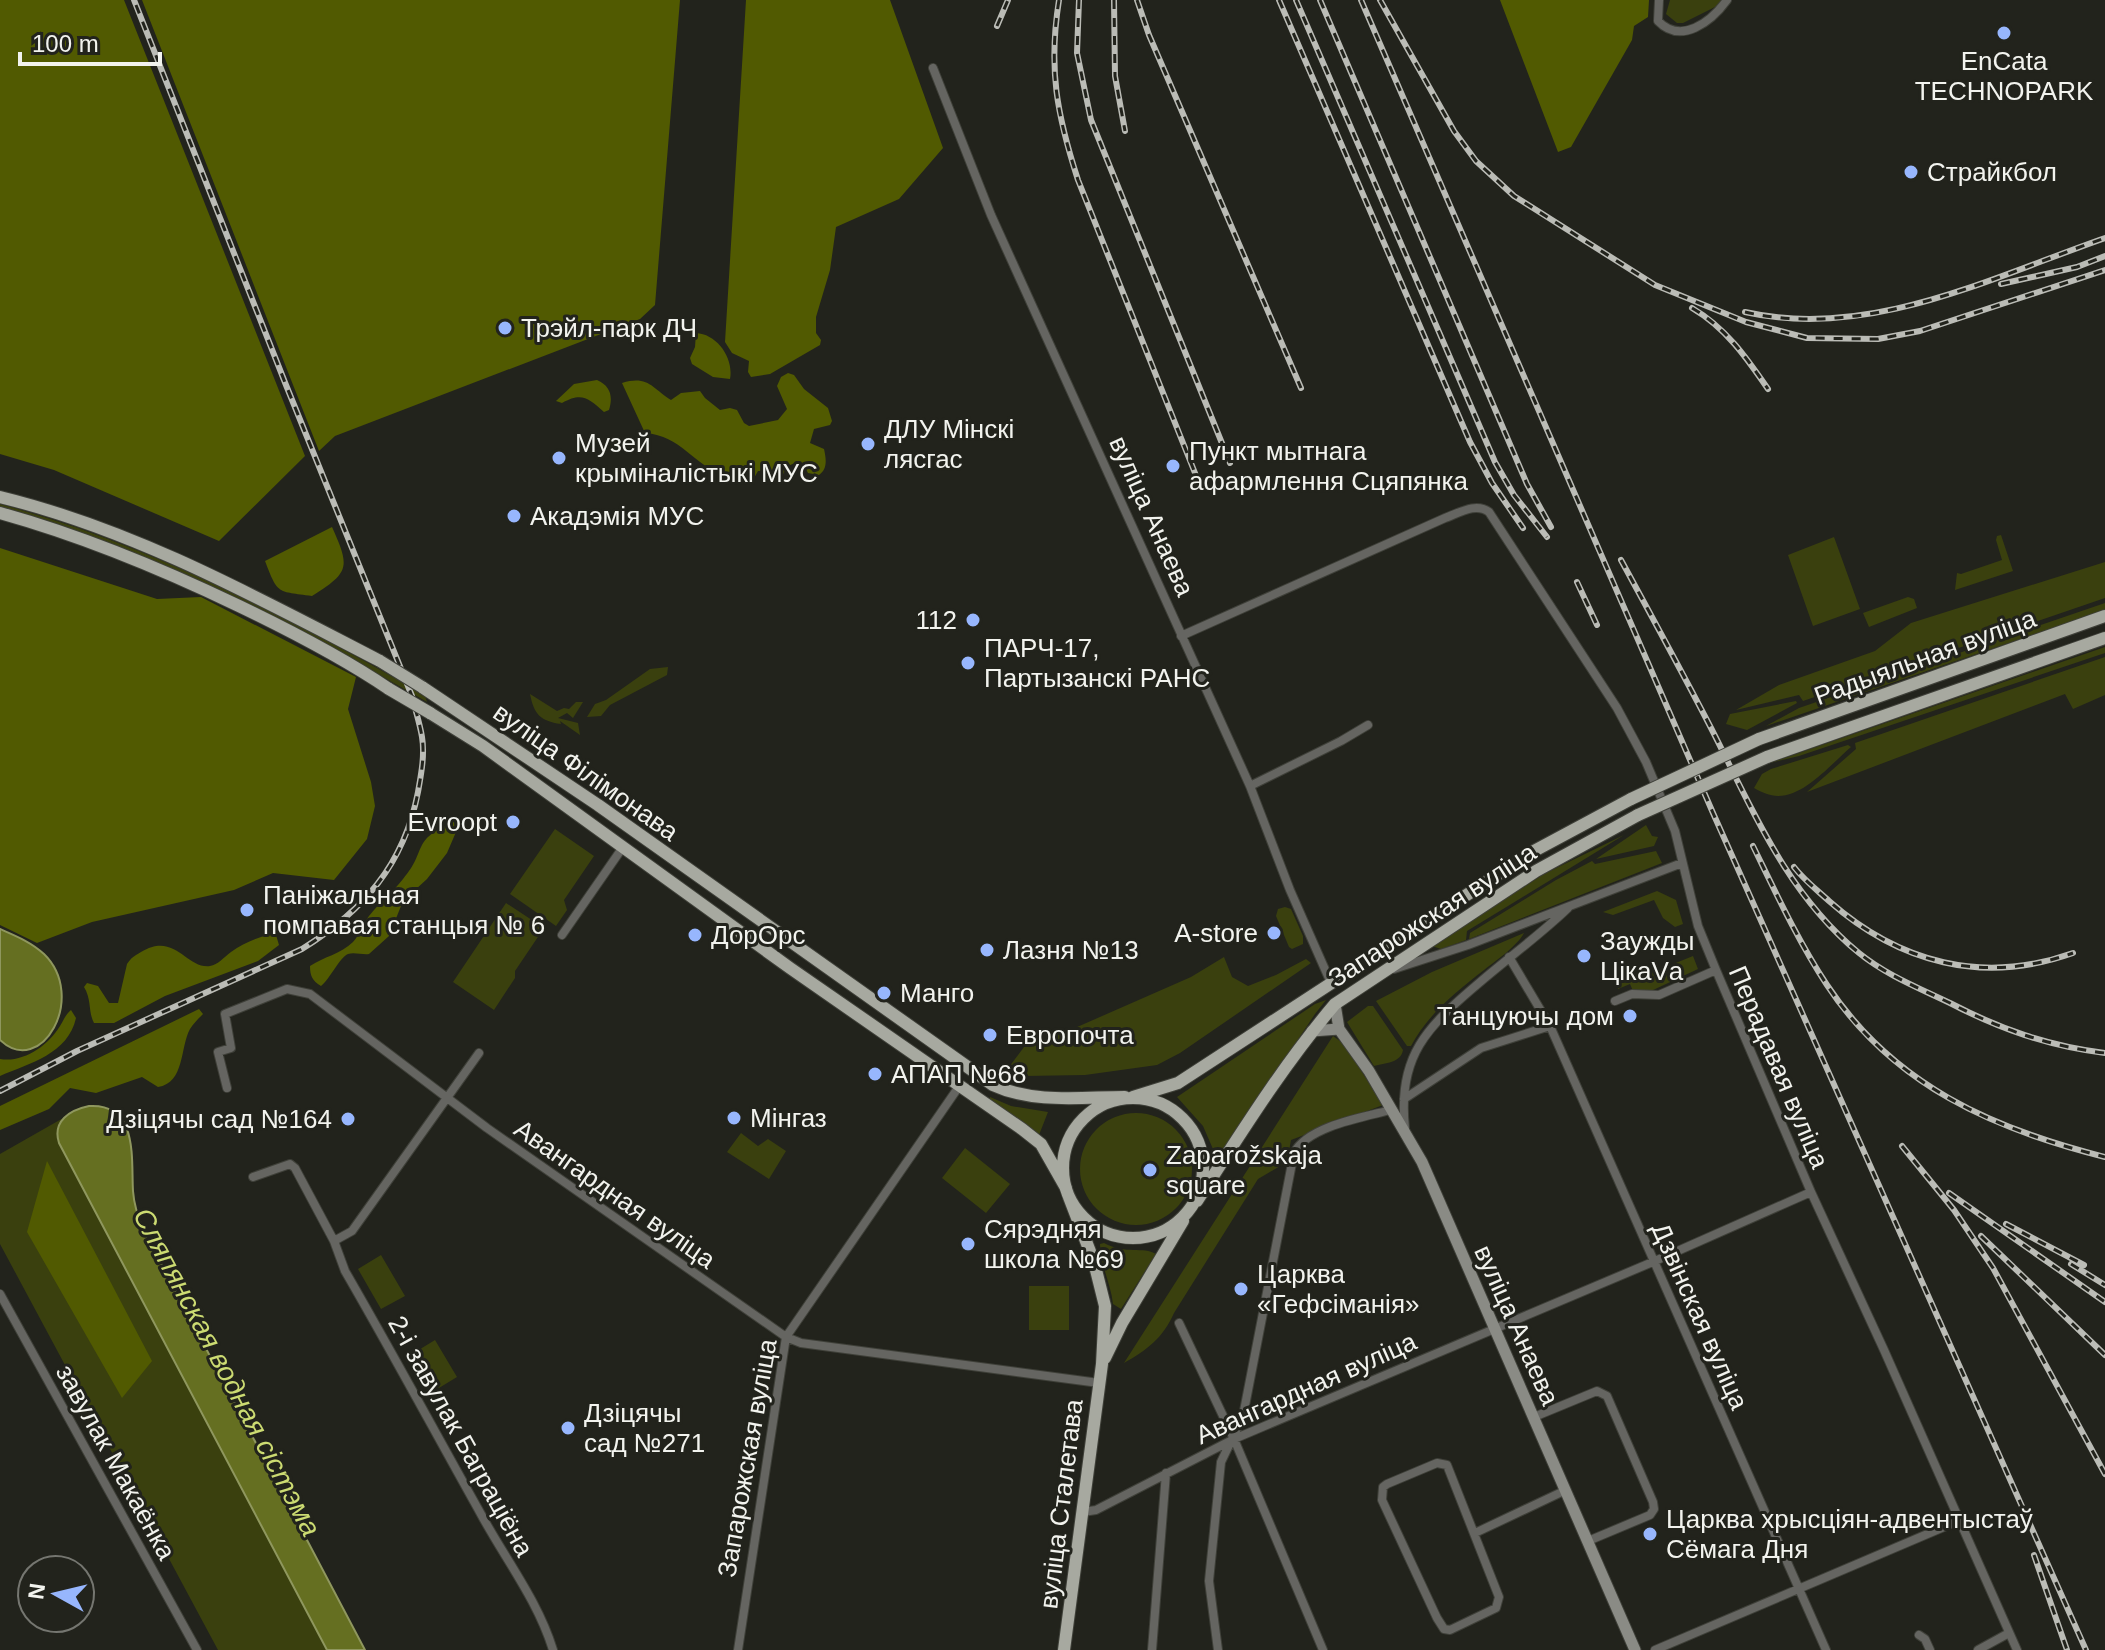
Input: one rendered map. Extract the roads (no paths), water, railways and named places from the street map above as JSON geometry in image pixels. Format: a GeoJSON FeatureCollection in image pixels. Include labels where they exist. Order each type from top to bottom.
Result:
{"type":"FeatureCollection","features":[{"type":"Feature","properties":{"kind":"main road","name":"вуліца Філімонава"},"geometry":{"type":"LineString","coordinates":[[0,497],[103,529],[157,551],[245,591],[380,661],[598,805],[993,1085],[1017,1094],[1043,1097],[1129,1097]]}},
{"type":"Feature","properties":{"kind":"main road","name":"вуліца Філімонава"},"geometry":{"type":"LineString","coordinates":[[0,513],[82,538],[274,623],[365,672],[483,746],[790,968],[1041,1144],[1067,1193]]}},
{"type":"Feature","properties":{"kind":"main road","name":"Радыяльная вуліца"},"geometry":{"type":"LineString","coordinates":[[1759,739],[2105,616]]}},
{"type":"Feature","properties":{"kind":"main road","name":"Радыяльная вуліца"},"geometry":{"type":"LineString","coordinates":[[1767,757],[2105,638]]}},
{"type":"Feature","properties":{"kind":"main road","name":"Запарожская вуліца"},"geometry":{"type":"LineString","coordinates":[[1129,1097],[1178,1083],[1534,851],[1631,799],[1759,739]]}},
{"type":"Feature","properties":{"kind":"main road","name":"Запарожская вуліца"},"geometry":{"type":"LineString","coordinates":[[1197,1201],[1266,1094],[1335,1004],[1536,871],[1638,815],[1767,757]]}},
{"type":"Feature","properties":{"kind":"main road"},"geometry":{"type":"LineString","coordinates":[[587,820],[598,805]]}},
{"type":"Feature","properties":{"kind":"main road"},"geometry":{"type":"LineString","coordinates":[[1129,1097],[1161,1103],[1193,1131],[1203,1158],[1202,1187],[1197,1201],[1122,1323],[1102,1364],[1103,1293],[1067,1193],[1064,1158],[1075,1129],[1097,1108],[1129,1097]]}},
{"type":"Feature","properties":{"kind":"main road"},"geometry":{"type":"LineString","coordinates":[[1067,1193],[1078,1212],[1091,1224],[1107,1233],[1124,1237],[1159,1233],[1175,1225],[1188,1213]]}},
{"type":"Feature","properties":{"kind":"main road","name":"вуліца Сталетава"},"geometry":{"type":"LineString","coordinates":[[1064,1650],[1102,1364]]}},
{"type":"Feature","properties":{"kind":"street"},"geometry":{"type":"LineString","coordinates":[[1659,0],[1658,21],[1671,32],[1683,32],[1703,23],[1727,0]]}},
{"type":"Feature","properties":{"kind":"street","name":"вуліца Анаева"},"geometry":{"type":"LineString","coordinates":[[933,68],[991,215],[1250,786],[1290,890],[1331,983]]}},
{"type":"Feature","properties":{"kind":"street","name":"Перадавая вуліца"},"geometry":{"type":"LineString","coordinates":[[1181,636],[1445,518],[1474,508],[1489,512],[1623,719],[1646,762],[1675,831],[1698,926],[1716,970],[1811,1192],[2017,1650]]}},
{"type":"Feature","properties":{"kind":"street"},"geometry":{"type":"LineString","coordinates":[[1250,786],[1368,725]]}},
{"type":"Feature","properties":{"kind":"street"},"geometry":{"type":"LineString","coordinates":[[562,935],[623,847]]}},
{"type":"Feature","properties":{"kind":"street"},"geometry":{"type":"LineString","coordinates":[[1378,974],[1468,945],[1682,863]]}},
{"type":"Feature","properties":{"kind":"street"},"geometry":{"type":"LineString","coordinates":[[1406,1133],[1404,1099],[1412,1060],[1429,1029],[1451,1005],[1572,904]]}},
{"type":"Feature","properties":{"kind":"street","name":"Дзвінская вуліца"},"geometry":{"type":"LineString","coordinates":[[1509,957],[1550,1026],[1826,1650]]}},
{"type":"Feature","properties":{"kind":"street"},"geometry":{"type":"LineString","coordinates":[[1615,1001],[1632,994],[1659,995],[1716,970]]}},
{"type":"Feature","properties":{"kind":"street","name":"Авангардная вуліца"},"geometry":{"type":"LineString","coordinates":[[227,1088],[218,1052],[231,1048],[225,1014],[287,989],[310,994],[447,1098],[786,1337],[801,1343],[1099,1383]]}},
{"type":"Feature","properties":{"kind":"street","name":"вуліца Анаева"},"geometry":{"type":"LineString","coordinates":[[1335,1004],[1339,1029],[1362,1060],[1422,1162],[1635,1650]]}},
{"type":"Feature","properties":{"kind":"street"},"geometry":{"type":"LineString","coordinates":[[1404,1099],[1481,1048],[1550,1026]]}},
{"type":"Feature","properties":{"kind":"street"},"geometry":{"type":"LineString","coordinates":[[1312,1031],[1339,1029]]}},
{"type":"Feature","properties":{"kind":"street"},"geometry":{"type":"LineString","coordinates":[[334,1241],[352,1231],[479,1053]]}},
{"type":"Feature","properties":{"kind":"street","name":"Запарожская вуліца"},"geometry":{"type":"LineString","coordinates":[[738,1650],[786,1337],[960,1085]]}},
{"type":"Feature","properties":{"kind":"street"},"geometry":{"type":"LineString","coordinates":[[1218,1650],[1209,1581],[1221,1462],[1243,1416],[1291,1163],[1297,1147],[1310,1136],[1336,1125],[1391,1110]]}},
{"type":"Feature","properties":{"kind":"street","name":"2-і завулак Баграціёна"},"geometry":{"type":"LineString","coordinates":[[253,1177],[284,1165],[290,1164],[295,1168],[334,1241],[345,1271],[528,1592],[547,1630],[553,1650]]}},
{"type":"Feature","properties":{"kind":"street","name":"Авангардная вуліца"},"geometry":{"type":"LineString","coordinates":[[1083,1512],[1096,1510],[1234,1439],[1811,1192]]}},
{"type":"Feature","properties":{"kind":"street","name":"завулак Макаёнка"},"geometry":{"type":"LineString","coordinates":[[0,1294],[197,1650]]}},
{"type":"Feature","properties":{"kind":"street"},"geometry":{"type":"LineString","coordinates":[[1179,1323],[1234,1439],[1323,1650]]}},
{"type":"Feature","properties":{"kind":"street"},"geometry":{"type":"LineString","coordinates":[[1534,1417],[1597,1391],[1607,1396],[1654,1509],[1650,1515],[1588,1541]]}},
{"type":"Feature","properties":{"kind":"street"},"geometry":{"type":"LineString","coordinates":[[1432,1464],[1447,1465],[1475,1533],[1497,1588],[1499,1602],[1490,1611],[1450,1630],[1444,1629],[1382,1500],[1383,1487],[1432,1464]]}},
{"type":"Feature","properties":{"kind":"street"},"geometry":{"type":"LineString","coordinates":[[1152,1650],[1166,1473]]}},
{"type":"Feature","properties":{"kind":"street"},"geometry":{"type":"LineString","coordinates":[[1475,1533],[1566,1490]]}},
{"type":"Feature","properties":{"kind":"street"},"geometry":{"type":"LineString","coordinates":[[1655,1650],[1958,1521]]}},
{"type":"Feature","properties":{"kind":"street"},"geometry":{"type":"LineString","coordinates":[[1978,1650],[2009,1633]]}},
{"type":"Feature","properties":{"kind":"street"},"geometry":{"type":"LineString","coordinates":[[1919,1635],[1925,1639],[1930,1650]]}},
{"type":"Feature","properties":{"kind":"railway"},"geometry":{"type":"LineString","coordinates":[[0,1091],[77,1051],[302,949],[344,919],[378,884],[403,842],[418,792],[422,765],[422,737],[412,696],[134,0]]}},
{"type":"Feature","properties":{"kind":"railway"},"geometry":{"type":"LineString","coordinates":[[997,26],[1008,0]]}},
{"type":"Feature","properties":{"kind":"railway"},"geometry":{"type":"LineString","coordinates":[[1059,0],[1054,48],[1056,92],[1071,156],[1197,478]]}},
{"type":"Feature","properties":{"kind":"railway"},"geometry":{"type":"LineString","coordinates":[[1079,0],[1077,53],[1091,120],[1230,463]]}},
{"type":"Feature","properties":{"kind":"railway"},"geometry":{"type":"LineString","coordinates":[[1114,0],[1115,76],[1125,131]]}},
{"type":"Feature","properties":{"kind":"railway"},"geometry":{"type":"LineString","coordinates":[[1137,0],[1149,35],[1301,388]]}},
{"type":"Feature","properties":{"kind":"railway"},"geometry":{"type":"LineString","coordinates":[[1279,0],[1470,442],[1492,483],[1523,528]]}},
{"type":"Feature","properties":{"kind":"railway"},"geometry":{"type":"LineString","coordinates":[[1296,0],[1495,462],[1514,495],[1547,537]]}},
{"type":"Feature","properties":{"kind":"railway"},"geometry":{"type":"LineString","coordinates":[[1320,0],[1527,484],[1551,527]]}},
{"type":"Feature","properties":{"kind":"railway"},"geometry":{"type":"LineString","coordinates":[[1361,0],[1713,813],[2086,1650]]}},
{"type":"Feature","properties":{"kind":"railway"},"geometry":{"type":"LineString","coordinates":[[1380,0],[1454,131],[1476,161],[1514,196],[1655,285],[1746,322],[1807,338],[1878,339],[1920,331],[2105,270]]}},
{"type":"Feature","properties":{"kind":"railway"},"geometry":{"type":"LineString","coordinates":[[1745,312],[1791,318],[1837,318],[1883,311],[1973,286],[2105,238]]}},
{"type":"Feature","properties":{"kind":"railway"},"geometry":{"type":"LineString","coordinates":[[2001,284],[2077,267],[2105,256]]}},
{"type":"Feature","properties":{"kind":"railway"},"geometry":{"type":"LineString","coordinates":[[1692,308],[1725,334],[1768,389]]}},
{"type":"Feature","properties":{"kind":"railway"},"geometry":{"type":"LineString","coordinates":[[1621,560],[1773,848],[1811,904],[1833,929],[1880,968],[1969,1012],[2044,1041],[2105,1053]]}},
{"type":"Feature","properties":{"kind":"railway"},"geometry":{"type":"LineString","coordinates":[[1577,582],[1597,625]]}},
{"type":"Feature","properties":{"kind":"railway"},"geometry":{"type":"LineString","coordinates":[[1753,846],[1816,968],[1853,1020],[1883,1050],[1914,1076],[1985,1117],[2064,1146],[2105,1157]]}},
{"type":"Feature","properties":{"kind":"railway"},"geometry":{"type":"LineString","coordinates":[[1794,867],[1815,889],[1856,922],[1884,940],[1913,953],[1975,967],[2007,967],[2073,953]]}},
{"type":"Feature","properties":{"kind":"railway"},"geometry":{"type":"LineString","coordinates":[[1902,1146],[1954,1210],[1993,1268],[2105,1474]]}},
{"type":"Feature","properties":{"kind":"railway"},"geometry":{"type":"LineString","coordinates":[[1949,1193],[2105,1302]]}},
{"type":"Feature","properties":{"kind":"railway"},"geometry":{"type":"LineString","coordinates":[[2006,1224],[2084,1265]]}},
{"type":"Feature","properties":{"kind":"railway"},"geometry":{"type":"LineString","coordinates":[[1981,1236],[2105,1355]]}},
{"type":"Feature","properties":{"kind":"railway"},"geometry":{"type":"LineString","coordinates":[[2071,1264],[2105,1285]]}},
{"type":"Feature","properties":{"kind":"railway"},"geometry":{"type":"LineString","coordinates":[[2034,1555],[2067,1650]]}},
{"type":"Feature","properties":{"kind":"place","name":"EnCata TECHNOPARK"},"geometry":{"type":"Point","coordinates":[2004,33]}},
{"type":"Feature","properties":{"kind":"place","name":"Страйкбол"},"geometry":{"type":"Point","coordinates":[1911,172]}},
{"type":"Feature","properties":{"kind":"place","name":"Трэйл-парк ДЧ"},"geometry":{"type":"Point","coordinates":[505,328]}},
{"type":"Feature","properties":{"kind":"place","name":"ДЛУ Мінскі лясгас"},"geometry":{"type":"Point","coordinates":[868,444]}},
{"type":"Feature","properties":{"kind":"place","name":"Музей крыміналістыкі МУС"},"geometry":{"type":"Point","coordinates":[559,458]}},
{"type":"Feature","properties":{"kind":"place","name":"Пункт мытнага афармлення Сцяпянка"},"geometry":{"type":"Point","coordinates":[1173,466]}},
{"type":"Feature","properties":{"kind":"place","name":"Акадэмія МУС"},"geometry":{"type":"Point","coordinates":[514,516]}},
{"type":"Feature","properties":{"kind":"place","name":"112"},"geometry":{"type":"Point","coordinates":[973,620]}},
{"type":"Feature","properties":{"kind":"place","name":"ПАРЧ-17, Партызанскі РАНС"},"geometry":{"type":"Point","coordinates":[968,663]}},
{"type":"Feature","properties":{"kind":"place","name":"Evroopt"},"geometry":{"type":"Point","coordinates":[513,822]}},
{"type":"Feature","properties":{"kind":"place","name":"Паніжальная помпавая станцыя № 6"},"geometry":{"type":"Point","coordinates":[247,910]}},
{"type":"Feature","properties":{"kind":"place","name":"А-store"},"geometry":{"type":"Point","coordinates":[1274,933]}},
{"type":"Feature","properties":{"kind":"place","name":"ДорОрс"},"geometry":{"type":"Point","coordinates":[695,935]}},
{"type":"Feature","properties":{"kind":"place","name":"Лазня №13"},"geometry":{"type":"Point","coordinates":[987,950]}},
{"type":"Feature","properties":{"kind":"place","name":"Заужды ЦікаVа"},"geometry":{"type":"Point","coordinates":[1584,956]}},
{"type":"Feature","properties":{"kind":"place","name":"Манго"},"geometry":{"type":"Point","coordinates":[884,993]}},
{"type":"Feature","properties":{"kind":"place","name":"Танцуючы дом"},"geometry":{"type":"Point","coordinates":[1630,1016]}},
{"type":"Feature","properties":{"kind":"place","name":"Европочта"},"geometry":{"type":"Point","coordinates":[990,1035]}},
{"type":"Feature","properties":{"kind":"place","name":"АПАП №68"},"geometry":{"type":"Point","coordinates":[875,1074]}},
{"type":"Feature","properties":{"kind":"place","name":"Мінгаз"},"geometry":{"type":"Point","coordinates":[734,1118]}},
{"type":"Feature","properties":{"kind":"place","name":"Дзіцячы сад №164"},"geometry":{"type":"Point","coordinates":[348,1119]}},
{"type":"Feature","properties":{"kind":"place","name":"Zaparožskaja square"},"geometry":{"type":"Point","coordinates":[1150,1170]}},
{"type":"Feature","properties":{"kind":"place","name":"Сярэдняя школа №69"},"geometry":{"type":"Point","coordinates":[968,1244]}},
{"type":"Feature","properties":{"kind":"place","name":"Царква «Гефсіманія»"},"geometry":{"type":"Point","coordinates":[1241,1289]}},
{"type":"Feature","properties":{"kind":"place","name":"Дзіцячы сад №271"},"geometry":{"type":"Point","coordinates":[568,1428]}},
{"type":"Feature","properties":{"kind":"place","name":"Царква хрысціян-адвентыстаў Сёмага Дня"},"geometry":{"type":"Point","coordinates":[1650,1534]}},
{"type":"Feature","properties":{"kind":"water label","name":"Сляпянская водная сістэма"},"geometry":{"type":"Point","coordinates":[227,1372]}}]}
